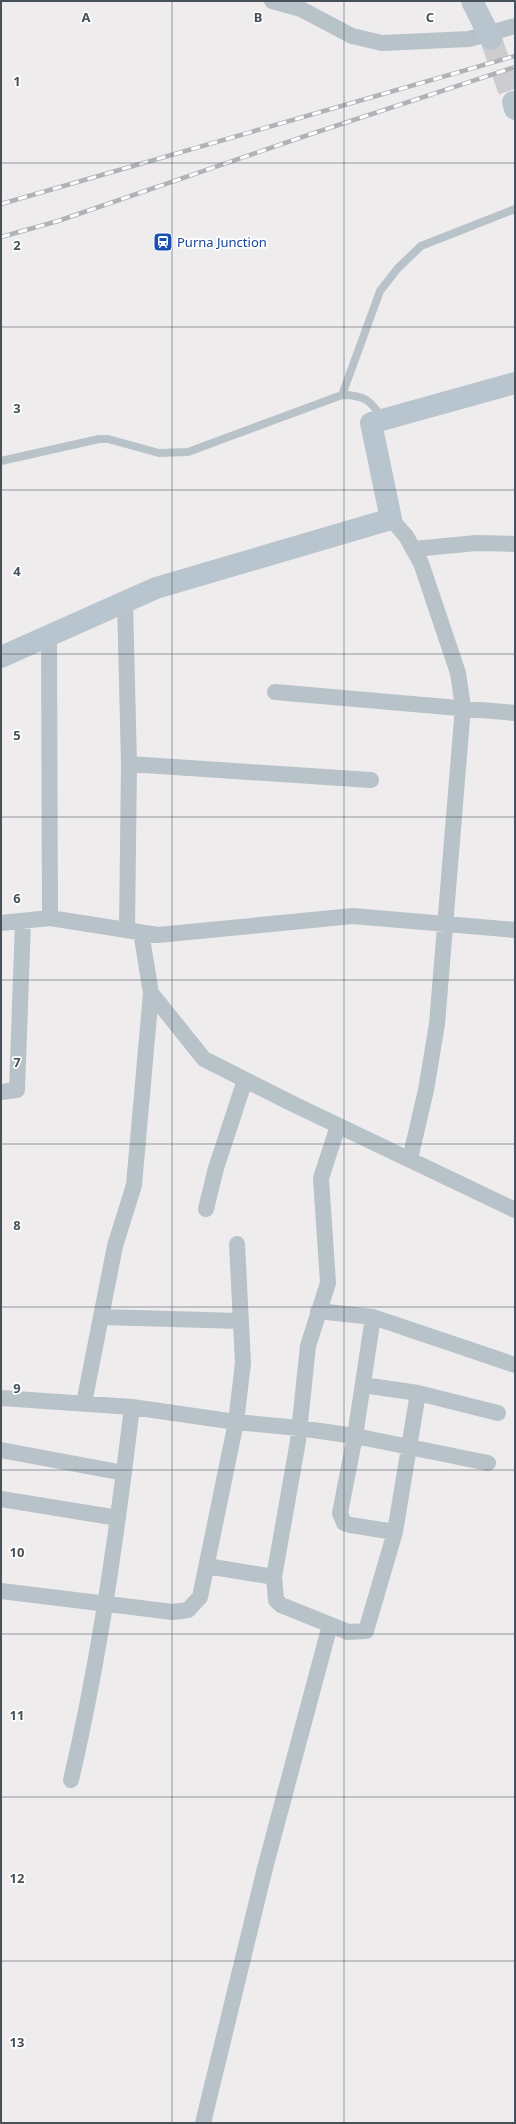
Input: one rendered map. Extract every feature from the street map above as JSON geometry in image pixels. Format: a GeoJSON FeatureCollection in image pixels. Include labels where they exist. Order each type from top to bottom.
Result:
{"type":"FeatureCollection","features":[{"type":"Feature","properties":{"kind":"main road"},"geometry":{"type":"LineString","coordinates":[[472,1],[490,37]]}},
{"type":"Feature","properties":{"kind":"main road"},"geometry":{"type":"LineString","coordinates":[[1,657],[156,588],[391,519],[371,423],[515,384]]}},
{"type":"Feature","properties":{"kind":"street"},"geometry":{"type":"LineString","coordinates":[[272,1],[301,9],[352,36],[382,43],[490,37],[515,26]]}},
{"type":"Feature","properties":{"kind":"street"},"geometry":{"type":"LineString","coordinates":[[391,519],[414,549],[421,563],[458,673],[463,708],[447,924],[437,1024],[426,1090],[410,1159]]}},
{"type":"Feature","properties":{"kind":"street"},"geometry":{"type":"LineString","coordinates":[[414,549],[476,542],[515,544]]}},
{"type":"Feature","properties":{"kind":"street"},"geometry":{"type":"LineString","coordinates":[[84,1403],[115,1246],[134,1185],[151,993],[134,931],[125,602]]}},
{"type":"Feature","properties":{"kind":"street"},"geometry":{"type":"LineString","coordinates":[[49,636],[50,918]]}},
{"type":"Feature","properties":{"kind":"street"},"geometry":{"type":"LineString","coordinates":[[275,692],[515,713]]}},
{"type":"Feature","properties":{"kind":"street"},"geometry":{"type":"LineString","coordinates":[[129,764],[371,780]]}},
{"type":"Feature","properties":{"kind":"street"},"geometry":{"type":"LineString","coordinates":[[1,923],[50,918],[158,935],[353,916],[515,930]]}},
{"type":"Feature","properties":{"kind":"street"},"geometry":{"type":"LineString","coordinates":[[1,1092],[17,1090],[23,921]]}},
{"type":"Feature","properties":{"kind":"street"},"geometry":{"type":"LineString","coordinates":[[151,993],[204,1059],[338,1126],[515,1210]]}},
{"type":"Feature","properties":{"kind":"street"},"geometry":{"type":"LineString","coordinates":[[206,1209],[216,1168],[245,1080]]}},
{"type":"Feature","properties":{"kind":"street"},"geometry":{"type":"LineString","coordinates":[[338,1126],[321,1178],[328,1283],[308,1346],[299,1428],[274,1577],[276,1600],[281,1606],[348,1632],[366,1631],[395,1532],[418,1393]]}},
{"type":"Feature","properties":{"kind":"street"},"geometry":{"type":"LineString","coordinates":[[1,1591],[173,1612],[188,1610],[200,1597],[236,1422],[243,1363],[237,1244]]}},
{"type":"Feature","properties":{"kind":"street"},"geometry":{"type":"LineString","coordinates":[[318,1311],[373,1317],[515,1365]]}},
{"type":"Feature","properties":{"kind":"street"},"geometry":{"type":"LineString","coordinates":[[101,1316],[241,1321]]}},
{"type":"Feature","properties":{"kind":"street"},"geometry":{"type":"LineString","coordinates":[[373,1317],[355,1436],[340,1513],[344,1523],[395,1532]]}},
{"type":"Feature","properties":{"kind":"street"},"geometry":{"type":"LineString","coordinates":[[363,1385],[418,1393],[498,1413]]}},
{"type":"Feature","properties":{"kind":"street"},"geometry":{"type":"LineString","coordinates":[[1,1398],[132,1407],[236,1422],[299,1428],[355,1436],[488,1463]]}},
{"type":"Feature","properties":{"kind":"street"},"geometry":{"type":"LineString","coordinates":[[72,1780],[88,1707],[106,1604],[132,1407]]}},
{"type":"Feature","properties":{"kind":"street"},"geometry":{"type":"LineString","coordinates":[[1,1450],[124,1473]]}},
{"type":"Feature","properties":{"kind":"street"},"geometry":{"type":"LineString","coordinates":[[1,1499],[118,1518]]}},
{"type":"Feature","properties":{"kind":"street"},"geometry":{"type":"LineString","coordinates":[[206,1566],[274,1577]]}},
{"type":"Feature","properties":{"kind":"street"},"geometry":{"type":"LineString","coordinates":[[202,2123],[265,1868],[330,1625]]}},
{"type":"Feature","properties":{"kind":"lane"},"geometry":{"type":"LineString","coordinates":[[342,395],[380,291],[398,268],[421,246],[515,209]]}},
{"type":"Feature","properties":{"kind":"lane"},"geometry":{"type":"LineString","coordinates":[[1,461],[98,439],[108,439],[159,453],[188,452],[342,395],[358,395],[372,403],[384,419]]}},
{"type":"Feature","properties":{"kind":"tunnel"},"geometry":{"type":"LineString","coordinates":[[491,39],[513,102]]}},
{"type":"Feature","properties":{"kind":"railway"},"geometry":{"type":"LineString","coordinates":[[1,204],[515,56]]}},
{"type":"Feature","properties":{"kind":"railway"},"geometry":{"type":"LineString","coordinates":[[1,237],[58,221],[314,133],[515,67]]}},
{"type":"Feature","properties":{"kind":"place","name":"Purna Junction"},"geometry":{"type":"Point","coordinates":[163,242]}}]}
